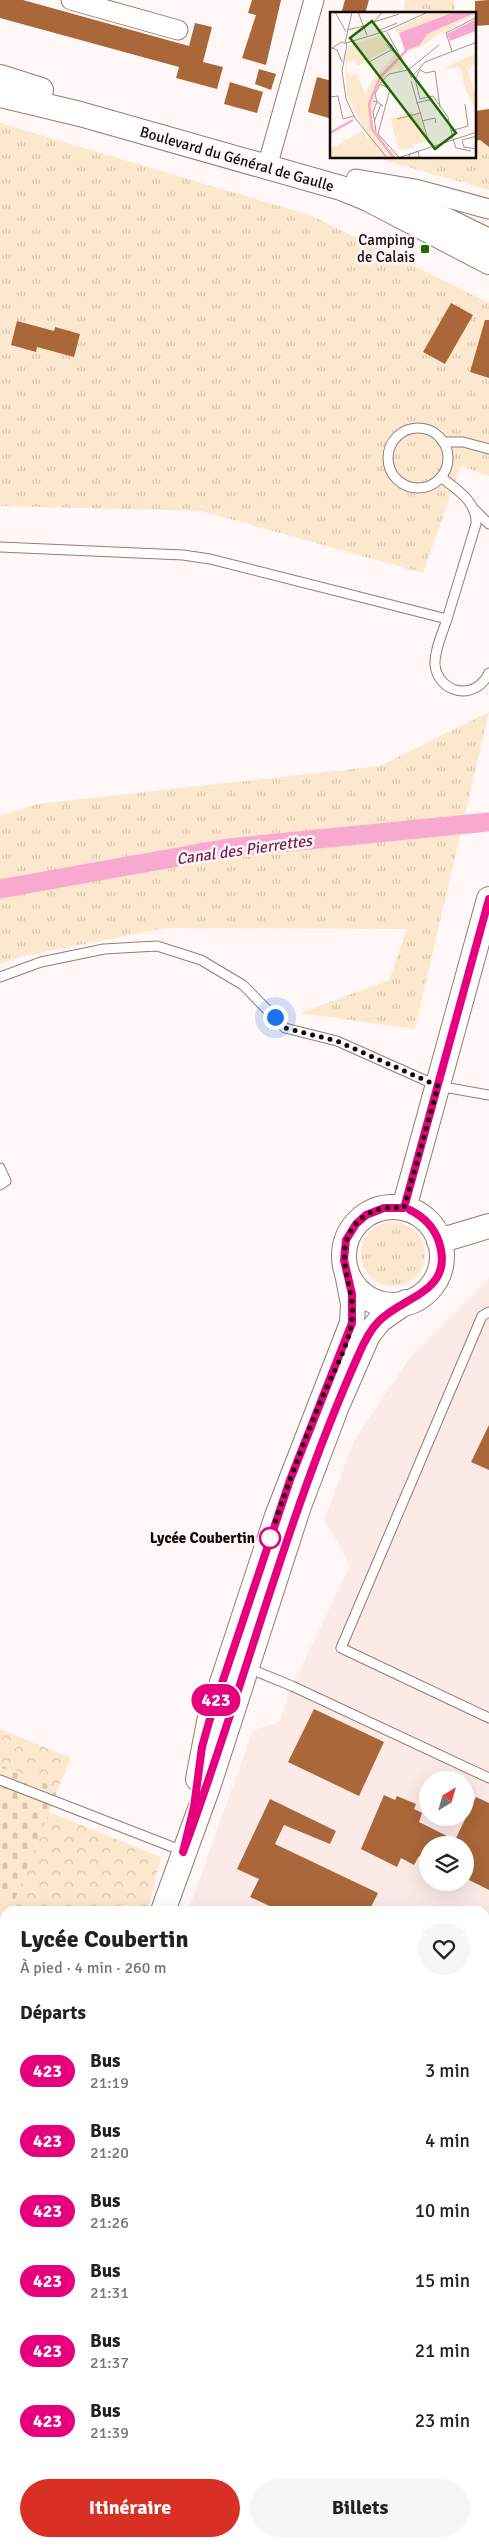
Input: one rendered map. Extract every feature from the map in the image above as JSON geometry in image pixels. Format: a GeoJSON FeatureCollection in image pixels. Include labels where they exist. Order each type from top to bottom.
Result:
{"type":"FeatureCollection","features":[{"type":"Feature","properties":{"kind":"street"},"geometry":{"type":"LineString","coordinates":[[269,160],[314,0]]}},
{"type":"Feature","properties":{"kind":"street"},"geometry":{"type":"LineString","coordinates":[[76,1],[178,30]]}},
{"type":"Feature","properties":{"kind":"street","name":"Boulevard du Général de Gaulle"},"geometry":{"type":"LineString","coordinates":[[0,77],[269,160],[464,239],[489,241]]}},
{"type":"Feature","properties":{"kind":"street","name":"Boulevard du Général de Gaulle"},"geometry":{"type":"LineString","coordinates":[[0,95],[269,160],[356,179],[415,189],[488,209]]}},
{"type":"Feature","properties":{"kind":"street","name":"Boulevard du Général de Gaulle"},"geometry":{"type":"LineString","coordinates":[[356,179],[396,195],[464,239],[489,262]]}},
{"type":"Feature","properties":{"kind":"street","name":"Boulevard du Général de Gaulle"},"geometry":{"type":"LineString","coordinates":[[464,239],[474,214],[488,209]]}},
{"type":"Feature","properties":{"kind":"street"},"geometry":{"type":"LineString","coordinates":[[404,1208],[489,899]]}},
{"type":"Feature","properties":{"kind":"street"},"geometry":{"type":"LineString","coordinates":[[165,1906],[183,1852],[194,1807],[205,1737],[237,1664],[352,1370],[374,1327],[394,1309],[423,1294],[436,1279],[441,1260],[439,1241],[425,1220],[404,1208],[378,1210],[356,1224],[349,1234],[345,1247],[347,1273],[353,1304],[349,1334],[290,1480],[237,1664]]}},
{"type":"Feature","properties":{"kind":"street"},"geometry":{"type":"LineString","coordinates":[[439,1241],[489,1226]]}},
{"type":"Feature","properties":{"kind":"street"},"geometry":{"type":"LineString","coordinates":[[347,1273],[358,1289],[368,1297],[386,1304],[406,1302]]}},
{"type":"Feature","properties":{"kind":"lane"},"geometry":{"type":"LineString","coordinates":[[412,428],[430,430],[443,442],[448,460],[441,476],[426,486],[408,486],[393,475],[387,458],[389,449],[396,437],[412,428]]}},
{"type":"Feature","properties":{"kind":"lane"},"geometry":{"type":"LineString","coordinates":[[443,442],[463,442],[489,450]]}},
{"type":"Feature","properties":{"kind":"lane"},"geometry":{"type":"LineString","coordinates":[[441,476],[463,495],[489,524]]}},
{"type":"Feature","properties":{"kind":"lane"},"geometry":{"type":"LineString","coordinates":[[475,510],[476,524],[435,664],[439,676],[456,690],[468,692],[478,687],[489,673]]}},
{"type":"Feature","properties":{"kind":"lane"},"geometry":{"type":"LineString","coordinates":[[0,547],[183,555],[210,559],[447,619]]}},
{"type":"Feature","properties":{"kind":"lane"},"geometry":{"type":"LineString","coordinates":[[0,977],[41,962],[95,951],[157,946],[202,960],[243,985],[285,1028],[337,1041],[438,1086],[489,1095]]}},
{"type":"Feature","properties":{"kind":"lane"},"geometry":{"type":"LineString","coordinates":[[0,1168],[6,1181],[0,1185]]}},
{"type":"Feature","properties":{"kind":"lane"},"geometry":{"type":"LineString","coordinates":[[489,1312],[482,1316],[341,1648],[489,1718]]}},
{"type":"Feature","properties":{"kind":"lane"},"geometry":{"type":"LineString","coordinates":[[237,1664],[292,1686],[489,1778]]}},
{"type":"Feature","properties":{"kind":"lane"},"geometry":{"type":"LineString","coordinates":[[0,1780],[183,1852]]}},
{"type":"Feature","properties":{"kind":"shaded area"},"geometry":{"type":"Polygon","coordinates":[[[489,1278],[489,1906],[190,1906],[253,1730],[279,1722],[292,1686],[350,1565],[324,1520],[354,1440],[412,1355],[489,1278]]]}},
{"type":"Feature","properties":{"kind":"green space"},"geometry":{"type":"Polygon","coordinates":[[[405,0],[454,0],[455,12],[403,12],[405,0]]]}},
{"type":"Feature","properties":{"kind":"green space"},"geometry":{"type":"Polygon","coordinates":[[[0,123],[310,215],[489,303],[489,476],[461,466],[423,573],[201,511],[0,506],[0,123]]]}},
{"type":"Feature","properties":{"kind":"green space"},"geometry":{"type":"Polygon","coordinates":[[[483,140],[489,147],[489,190],[384,160],[476,159],[476,141],[483,140]]]}},
{"type":"Feature","properties":{"kind":"green space"},"geometry":{"type":"Polygon","coordinates":[[[489,712],[415,1029],[300,1013],[389,980],[407,929],[165,928],[19,957],[0,964],[0,816],[37,804],[380,766],[489,712]]]}},
{"type":"Feature","properties":{"kind":"green space"},"geometry":{"type":"Polygon","coordinates":[[[393,1222],[411,1228],[419,1236],[425,1254],[419,1272],[411,1280],[393,1286],[375,1280],[367,1272],[361,1254],[367,1236],[375,1228],[393,1222]]]}},
{"type":"Feature","properties":{"kind":"green space"},"geometry":{"type":"Polygon","coordinates":[[[0,1729],[71,1758],[58,1789],[0,1765],[0,1729]]]}},
{"type":"Feature","properties":{"kind":"green space"},"geometry":{"type":"Polygon","coordinates":[[[0,1765],[58,1789],[14,1902],[0,1897],[0,1765]]]}},
{"type":"Feature","properties":{"kind":"green space"},"geometry":{"type":"Polygon","coordinates":[[[49,1812],[161,1857],[149,1906],[0,1906],[0,1897],[14,1902],[49,1812]]]}},
{"type":"Feature","properties":{"kind":"building"},"geometry":{"type":"Polygon","coordinates":[[[0,0],[23,0],[189,46],[195,23],[212,27],[203,62],[223,67],[217,89],[176,78],[179,67],[0,18],[0,0]]]}},
{"type":"Feature","properties":{"kind":"building"},"geometry":{"type":"Polygon","coordinates":[[[252,0],[281,0],[266,65],[242,58],[256,15],[248,13],[252,0]]]}},
{"type":"Feature","properties":{"kind":"building"},"geometry":{"type":"Polygon","coordinates":[[[345,0],[369,0],[366,12],[342,12],[345,0]]]}},
{"type":"Feature","properties":{"kind":"building"},"geometry":{"type":"Polygon","coordinates":[[[489,0],[489,25],[476,26],[475,1],[489,0]]]}},
{"type":"Feature","properties":{"kind":"building"},"geometry":{"type":"Polygon","coordinates":[[[259,69],[276,74],[271,90],[255,84],[259,69]]]}},
{"type":"Feature","properties":{"kind":"building"},"geometry":{"type":"Polygon","coordinates":[[[317,77],[330,80],[330,118],[308,112],[317,77]]]}},
{"type":"Feature","properties":{"kind":"building"},"geometry":{"type":"Polygon","coordinates":[[[230,82],[263,92],[257,113],[224,104],[230,82]]]}},
{"type":"Feature","properties":{"kind":"building"},"geometry":{"type":"Polygon","coordinates":[[[489,109],[489,147],[480,140],[476,141],[476,111],[489,109]]]}},
{"type":"Feature","properties":{"kind":"building"},"geometry":{"type":"Polygon","coordinates":[[[451,303],[473,315],[445,364],[423,352],[451,303]]]}},
{"type":"Feature","properties":{"kind":"building"},"geometry":{"type":"Polygon","coordinates":[[[485,320],[489,320],[489,378],[470,372],[485,320]]]}},
{"type":"Feature","properties":{"kind":"building"},"geometry":{"type":"Polygon","coordinates":[[[17,321],[54,331],[55,327],[80,334],[74,357],[37,347],[36,352],[11,345],[17,321]]]}},
{"type":"Feature","properties":{"kind":"building"},"geometry":{"type":"Polygon","coordinates":[[[489,1425],[489,1470],[471,1462],[489,1425]]]}},
{"type":"Feature","properties":{"kind":"building"},"geometry":{"type":"Polygon","coordinates":[[[314,1709],[384,1742],[359,1796],[288,1762],[314,1709]]]}},
{"type":"Feature","properties":{"kind":"building"},"geometry":{"type":"Polygon","coordinates":[[[384,1795],[395,1800],[397,1796],[416,1804],[414,1809],[419,1812],[419,1826],[427,1826],[447,1836],[419,1836],[419,1856],[414,1865],[401,1858],[397,1867],[361,1849],[384,1795]]]}},
{"type":"Feature","properties":{"kind":"building"},"geometry":{"type":"Polygon","coordinates":[[[476,1797],[489,1803],[489,1890],[474,1882],[474,1836],[457,1836],[462,1826],[474,1826],[474,1801],[476,1797]]]}},
{"type":"Feature","properties":{"kind":"building"},"geometry":{"type":"Polygon","coordinates":[[[270,1799],[336,1831],[330,1844],[284,1825],[275,1844],[378,1893],[372,1906],[269,1906],[250,1897],[259,1879],[237,1869],[270,1799]]]}},
{"type":"Feature","properties":{"kind":"waterway","name":"Canal des Pierrettes"},"geometry":{"type":"LineString","coordinates":[[0,889],[228,848],[489,822]]}},
{"type":"Feature","properties":{"kind":"bus line","name":"423"},"geometry":{"type":"LineString","coordinates":[[410,1210],[430,1224],[441,1247],[441,1260],[436,1279],[418,1298],[406,1302],[380,1320],[368,1335],[358,1356],[308,1481],[245,1667],[208,1787],[183,1852],[194,1807],[202,1747],[209,1722],[277,1516],[352,1323],[352,1294],[344,1260],[346,1240],[356,1224],[366,1215],[384,1208],[404,1208],[489,899]]}},
{"type":"Feature","properties":{"kind":"place","name":"Camping de Calais"},"geometry":{"type":"Point","coordinates":[425,249]}},
{"type":"Feature","properties":{"kind":"place","name":"Lycée Coubertin"},"geometry":{"type":"Point","coordinates":[270,1538]}},
{"type":"Feature","properties":{"kind":"route"},"geometry":{"type":"LineString","coordinates":[[270,1538],[297,1460],[352,1323],[352,1294],[344,1260],[346,1240],[356,1224],[366,1215],[384,1208],[404,1208],[438,1086],[337,1041],[285,1028],[275,1017]]}}]}
